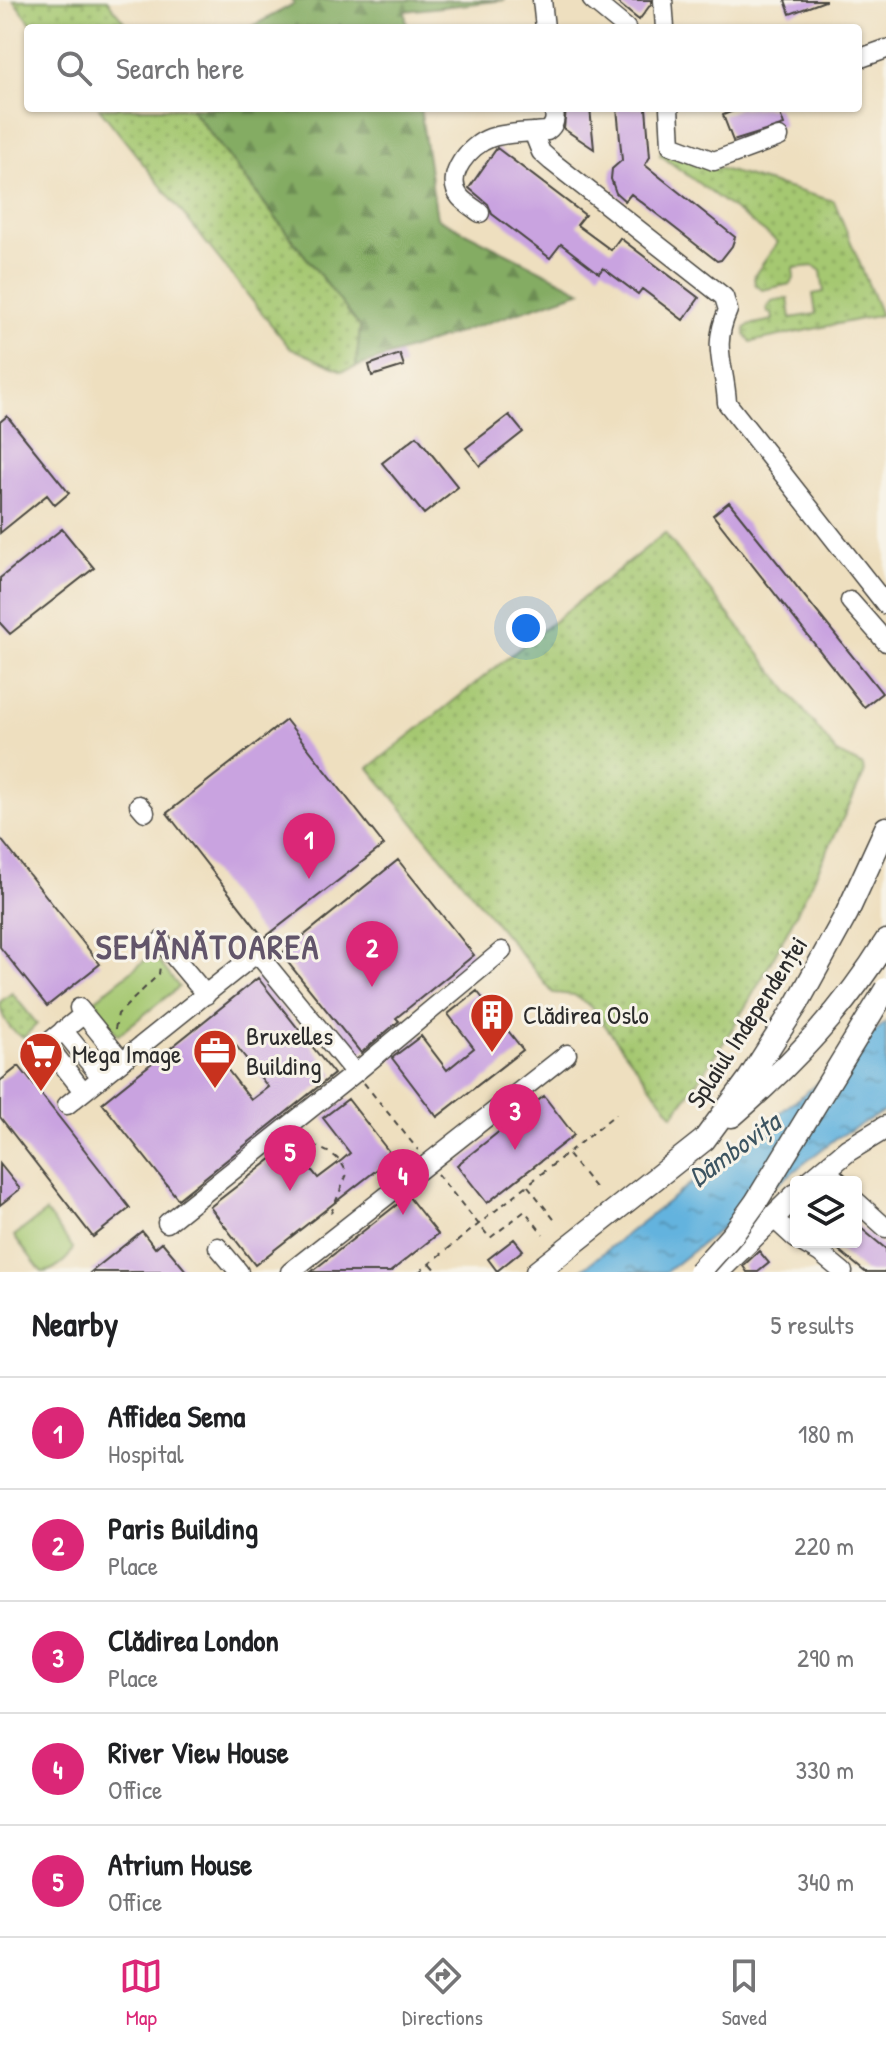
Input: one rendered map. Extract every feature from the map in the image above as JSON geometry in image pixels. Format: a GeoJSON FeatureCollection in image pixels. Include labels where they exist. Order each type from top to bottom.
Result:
{"type":"FeatureCollection","features":[{"type":"Feature","properties":{"kind":"main road","name":"Splaiul Independenței"},"geometry":{"type":"LineString","coordinates":[[537,1272],[704,1140],[749,1079],[797,1004],[847,913],[886,828]]}},
{"type":"Feature","properties":{"kind":"main road"},"geometry":{"type":"LineString","coordinates":[[704,1140],[782,1072],[836,1013],[886,941]]}},
{"type":"Feature","properties":{"kind":"main road"},"geometry":{"type":"LineString","coordinates":[[715,1271],[733,1234],[756,1202],[886,989]]}},
{"type":"Feature","properties":{"kind":"main road"},"geometry":{"type":"LineString","coordinates":[[827,1176],[886,1127]]}},
{"type":"Feature","properties":{"kind":"main road"},"geometry":{"type":"LineString","coordinates":[[715,1271],[790,1200]]}},
{"type":"Feature","properties":{"kind":"street"},"geometry":{"type":"LineString","coordinates":[[542,0],[545,24]]}},
{"type":"Feature","properties":{"kind":"street"},"geometry":{"type":"LineString","coordinates":[[592,0],[621,24]]}},
{"type":"Feature","properties":{"kind":"street"},"geometry":{"type":"LineString","coordinates":[[663,0],[665,24]]}},
{"type":"Feature","properties":{"kind":"street"},"geometry":{"type":"LineString","coordinates":[[862,58],[886,49]]}},
{"type":"Feature","properties":{"kind":"street"},"geometry":{"type":"LineString","coordinates":[[480,213],[460,198],[455,188],[455,177],[464,158],[474,147],[494,136],[547,131],[553,127],[554,112]]}},
{"type":"Feature","properties":{"kind":"street"},"geometry":{"type":"LineString","coordinates":[[669,112],[671,145],[714,161],[779,137]]}},
{"type":"Feature","properties":{"kind":"street"},"geometry":{"type":"LineString","coordinates":[[533,132],[541,152],[551,161],[724,297],[728,310],[720,330],[718,347],[726,379],[727,403],[886,605]]}},
{"type":"Feature","properties":{"kind":"street"},"geometry":{"type":"LineString","coordinates":[[850,601],[886,642]]}},
{"type":"Feature","properties":{"kind":"street"},"geometry":{"type":"LineString","coordinates":[[161,941],[206,995]]}},
{"type":"Feature","properties":{"kind":"street"},"geometry":{"type":"LineString","coordinates":[[167,1223],[502,951]]}},
{"type":"Feature","properties":{"kind":"street"},"geometry":{"type":"LineString","coordinates":[[67,1105],[257,953],[355,1073]]}},
{"type":"Feature","properties":{"kind":"street"},"geometry":{"type":"LineString","coordinates":[[83,1091],[49,1049],[49,1042],[82,1011],[122,1061]]}},
{"type":"Feature","properties":{"kind":"street"},"geometry":{"type":"LineString","coordinates":[[63,1030],[101,1077]]}},
{"type":"Feature","properties":{"kind":"street"},"geometry":{"type":"LineString","coordinates":[[284,1269],[567,1053],[527,1085]]}},
{"type":"Feature","properties":{"kind":"street"},"geometry":{"type":"LineString","coordinates":[[345,1220],[455,1141]]}},
{"type":"Feature","properties":{"kind":"street"},"geometry":{"type":"LineString","coordinates":[[862,1206],[886,1228]]}},
{"type":"Feature","properties":{"kind":"street"},"geometry":{"type":"LineString","coordinates":[[772,1217],[790,1234]]}},
{"type":"Feature","properties":{"kind":"street"},"geometry":{"type":"LineString","coordinates":[[218,1247],[239,1272]]}},
{"type":"Feature","properties":{"kind":"street"},"geometry":{"type":"LineString","coordinates":[[811,1248],[843,1272]]}},
{"type":"Feature","properties":{"kind":"path"},"geometry":{"type":"LineString","coordinates":[[107,1043],[114,1036],[118,1014],[159,974],[161,941]]}},
{"type":"Feature","properties":{"kind":"path"},"geometry":{"type":"LineString","coordinates":[[355,1073],[490,1238],[525,1211],[543,1234]]}},
{"type":"Feature","properties":{"kind":"path"},"geometry":{"type":"LineString","coordinates":[[419,1272],[616,1114]]}},
{"type":"Feature","properties":{"kind":"path"},"geometry":{"type":"LineString","coordinates":[[292,1124],[313,1146],[342,1160],[347,1174],[345,1220]]}},
{"type":"Feature","properties":{"kind":"path"},"geometry":{"type":"LineString","coordinates":[[567,1154],[598,1191]]}},
{"type":"Feature","properties":{"kind":"path"},"geometry":{"type":"LineString","coordinates":[[527,1186],[557,1223]]}},
{"type":"Feature","properties":{"kind":"path"},"geometry":{"type":"LineString","coordinates":[[430,1263],[438,1272]]}},
{"type":"Feature","properties":{"kind":"green space"},"geometry":{"type":"Polygon","coordinates":[[[13,0],[107,0],[126,24],[32,24],[13,0]]]}},
{"type":"Feature","properties":{"kind":"green space"},"geometry":{"type":"Polygon","coordinates":[[[292,0],[505,0],[405,11],[407,24],[256,24],[294,4],[292,0]]]}},
{"type":"Feature","properties":{"kind":"green space"},"geometry":{"type":"Polygon","coordinates":[[[102,112],[193,112],[360,327],[356,367],[342,371],[289,347],[102,112]]]}},
{"type":"Feature","properties":{"kind":"green space"},"geometry":{"type":"Polygon","coordinates":[[[194,112],[421,112],[437,218],[582,291],[356,367],[360,327],[194,112]]]}},
{"type":"Feature","properties":{"kind":"green space"},"geometry":{"type":"Polygon","coordinates":[[[661,152],[834,201],[881,315],[751,342],[745,335],[745,329],[749,325],[773,320],[767,308],[772,301],[788,298],[791,318],[816,314],[813,294],[824,292],[821,271],[814,266],[793,268],[794,278],[790,284],[762,290],[755,284],[754,276],[778,242],[660,155],[661,152]]]}},
{"type":"Feature","properties":{"kind":"green space"},"geometry":{"type":"Polygon","coordinates":[[[665,533],[837,753],[863,766],[864,774],[754,993],[673,1115],[591,1007],[574,995],[553,993],[369,768],[665,533]]]}},
{"type":"Feature","properties":{"kind":"green space"},"geometry":{"type":"Polygon","coordinates":[[[153,954],[179,987],[118,1035],[92,1002],[153,954]]]}},
{"type":"Feature","properties":{"kind":"green space"},"geometry":{"type":"Polygon","coordinates":[[[12,993],[37,1024],[24,1037],[11,1028],[2,1013],[0,1002],[12,993]]]}},
{"type":"Feature","properties":{"kind":"green space"},"geometry":{"type":"Polygon","coordinates":[[[46,1212],[73,1248],[60,1264],[42,1272],[14,1236],[46,1212]]]}},
{"type":"Feature","properties":{"kind":"water","name":"Dâmbovița"},"geometry":{"type":"Polygon","coordinates":[[[886,1022],[886,1110],[835,1139],[666,1272],[579,1272],[815,1085],[886,1022]]]}},
{"type":"Feature","properties":{"kind":"building"},"geometry":{"type":"Polygon","coordinates":[[[614,0],[651,0],[651,4],[639,20],[614,0]]]}},
{"type":"Feature","properties":{"kind":"building"},"geometry":{"type":"Polygon","coordinates":[[[785,0],[825,0],[825,1],[790,14],[785,0]]]}},
{"type":"Feature","properties":{"kind":"building"},"geometry":{"type":"Polygon","coordinates":[[[566,112],[590,112],[594,149],[564,129],[566,112]]]}},
{"type":"Feature","properties":{"kind":"building"},"geometry":{"type":"Polygon","coordinates":[[[617,112],[646,112],[650,157],[645,165],[735,237],[721,260],[717,261],[631,194],[625,201],[616,193],[611,179],[612,169],[622,160],[617,112]]]}},
{"type":"Feature","properties":{"kind":"building"},"geometry":{"type":"Polygon","coordinates":[[[731,112],[779,112],[784,125],[733,141],[723,115],[731,112]]]}},
{"type":"Feature","properties":{"kind":"building"},"geometry":{"type":"Polygon","coordinates":[[[497,148],[585,215],[577,225],[611,250],[620,238],[699,298],[683,320],[642,289],[638,294],[603,268],[599,273],[561,244],[550,258],[492,214],[488,204],[469,188],[497,148]]]}},
{"type":"Feature","properties":{"kind":"building"},"geometry":{"type":"Polygon","coordinates":[[[400,354],[404,366],[372,376],[369,365],[400,354]]]}},
{"type":"Feature","properties":{"kind":"building"},"geometry":{"type":"Polygon","coordinates":[[[509,415],[523,432],[480,466],[466,448],[509,415]]]}},
{"type":"Feature","properties":{"kind":"building"},"geometry":{"type":"Polygon","coordinates":[[[7,416],[69,493],[55,505],[47,495],[0,533],[0,422],[7,416]]]}},
{"type":"Feature","properties":{"kind":"building"},"geometry":{"type":"Polygon","coordinates":[[[417,436],[458,487],[424,514],[382,463],[417,436]]]}},
{"type":"Feature","properties":{"kind":"building"},"geometry":{"type":"Polygon","coordinates":[[[729,502],[882,693],[864,707],[713,515],[729,502]]]}},
{"type":"Feature","properties":{"kind":"building"},"geometry":{"type":"Polygon","coordinates":[[[62,529],[94,568],[10,634],[0,623],[0,578],[62,529]]]}},
{"type":"Feature","properties":{"kind":"building"},"geometry":{"type":"Polygon","coordinates":[[[286,720],[384,845],[264,938],[167,813],[286,720]]]}},
{"type":"Feature","properties":{"kind":"building"},"geometry":{"type":"Polygon","coordinates":[[[0,838],[100,964],[47,1006],[0,947],[0,838]]]}},
{"type":"Feature","properties":{"kind":"building"},"geometry":{"type":"Polygon","coordinates":[[[398,860],[474,955],[396,1018],[399,1021],[361,1053],[281,954],[398,860]]]}},
{"type":"Feature","properties":{"kind":"building","name":"Bruxelles Building"},"geometry":{"type":"Polygon","coordinates":[[[258,978],[334,1074],[178,1199],[102,1103],[258,978]],[[231,1039],[214,1052],[251,1100],[268,1087],[231,1039]]]}},
{"type":"Feature","properties":{"kind":"building","name":"Clădirea Oslo"},"geometry":{"type":"Polygon","coordinates":[[[477,991],[523,1050],[437,1117],[392,1058],[421,1036],[447,1070],[474,1048],[448,1014],[477,991]]]}},
{"type":"Feature","properties":{"kind":"building"},"geometry":{"type":"Polygon","coordinates":[[[19,1066],[130,1208],[93,1237],[0,1117],[0,1081],[19,1066]]]}},
{"type":"Feature","properties":{"kind":"building"},"geometry":{"type":"Polygon","coordinates":[[[544,1096],[574,1135],[487,1203],[457,1165],[544,1096]]]}},
{"type":"Feature","properties":{"kind":"building"},"geometry":{"type":"Polygon","coordinates":[[[348,1099],[393,1157],[255,1265],[210,1207],[291,1144],[318,1178],[342,1160],[350,1153],[323,1118],[348,1099]]]}},
{"type":"Feature","properties":{"kind":"building"},"geometry":{"type":"Polygon","coordinates":[[[0,1164],[20,1189],[0,1205],[0,1164]]]}},
{"type":"Feature","properties":{"kind":"building"},"geometry":{"type":"Polygon","coordinates":[[[408,1196],[438,1234],[390,1272],[311,1272],[408,1196]]]}},
{"type":"Feature","properties":{"kind":"building"},"geometry":{"type":"Polygon","coordinates":[[[862,1229],[886,1249],[886,1272],[865,1272],[836,1248],[862,1248],[862,1229]]]}},
{"type":"Feature","properties":{"kind":"building"},"geometry":{"type":"Polygon","coordinates":[[[142,1231],[155,1248],[162,1242],[187,1272],[91,1272],[142,1231]]]}},
{"type":"Feature","properties":{"kind":"building"},"geometry":{"type":"Polygon","coordinates":[[[514,1239],[523,1250],[497,1271],[488,1259],[514,1239]]]}},
{"type":"Feature","properties":{"kind":"building"},"geometry":{"type":"Polygon","coordinates":[[[759,1251],[769,1263],[758,1272],[747,1272],[743,1266],[759,1251]]]}},
{"type":"Feature","properties":{"kind":"place","name":"Affidea Sema"},"geometry":{"type":"Point","coordinates":[309,879]}},
{"type":"Feature","properties":{"kind":"place","name":"Paris Building"},"geometry":{"type":"Point","coordinates":[372,987]}},
{"type":"Feature","properties":{"kind":"place","name":"Clădirea Oslo"},"geometry":{"type":"Point","coordinates":[492,1054]}},
{"type":"Feature","properties":{"kind":"place","name":"Bruxelles Building"},"geometry":{"type":"Point","coordinates":[215,1090]}},
{"type":"Feature","properties":{"kind":"place","name":"Mega Image"},"geometry":{"type":"Point","coordinates":[41,1093]}},
{"type":"Feature","properties":{"kind":"place","name":"Clădirea London"},"geometry":{"type":"Point","coordinates":[515,1150]}},
{"type":"Feature","properties":{"kind":"place","name":"Atrium House"},"geometry":{"type":"Point","coordinates":[290,1191]}},
{"type":"Feature","properties":{"kind":"place","name":"River View House"},"geometry":{"type":"Point","coordinates":[403,1215]}},
{"type":"Feature","properties":{"kind":"district","name":"SEMĂNĂTOAREA"},"geometry":{"type":"Point","coordinates":[208,947]}}]}
